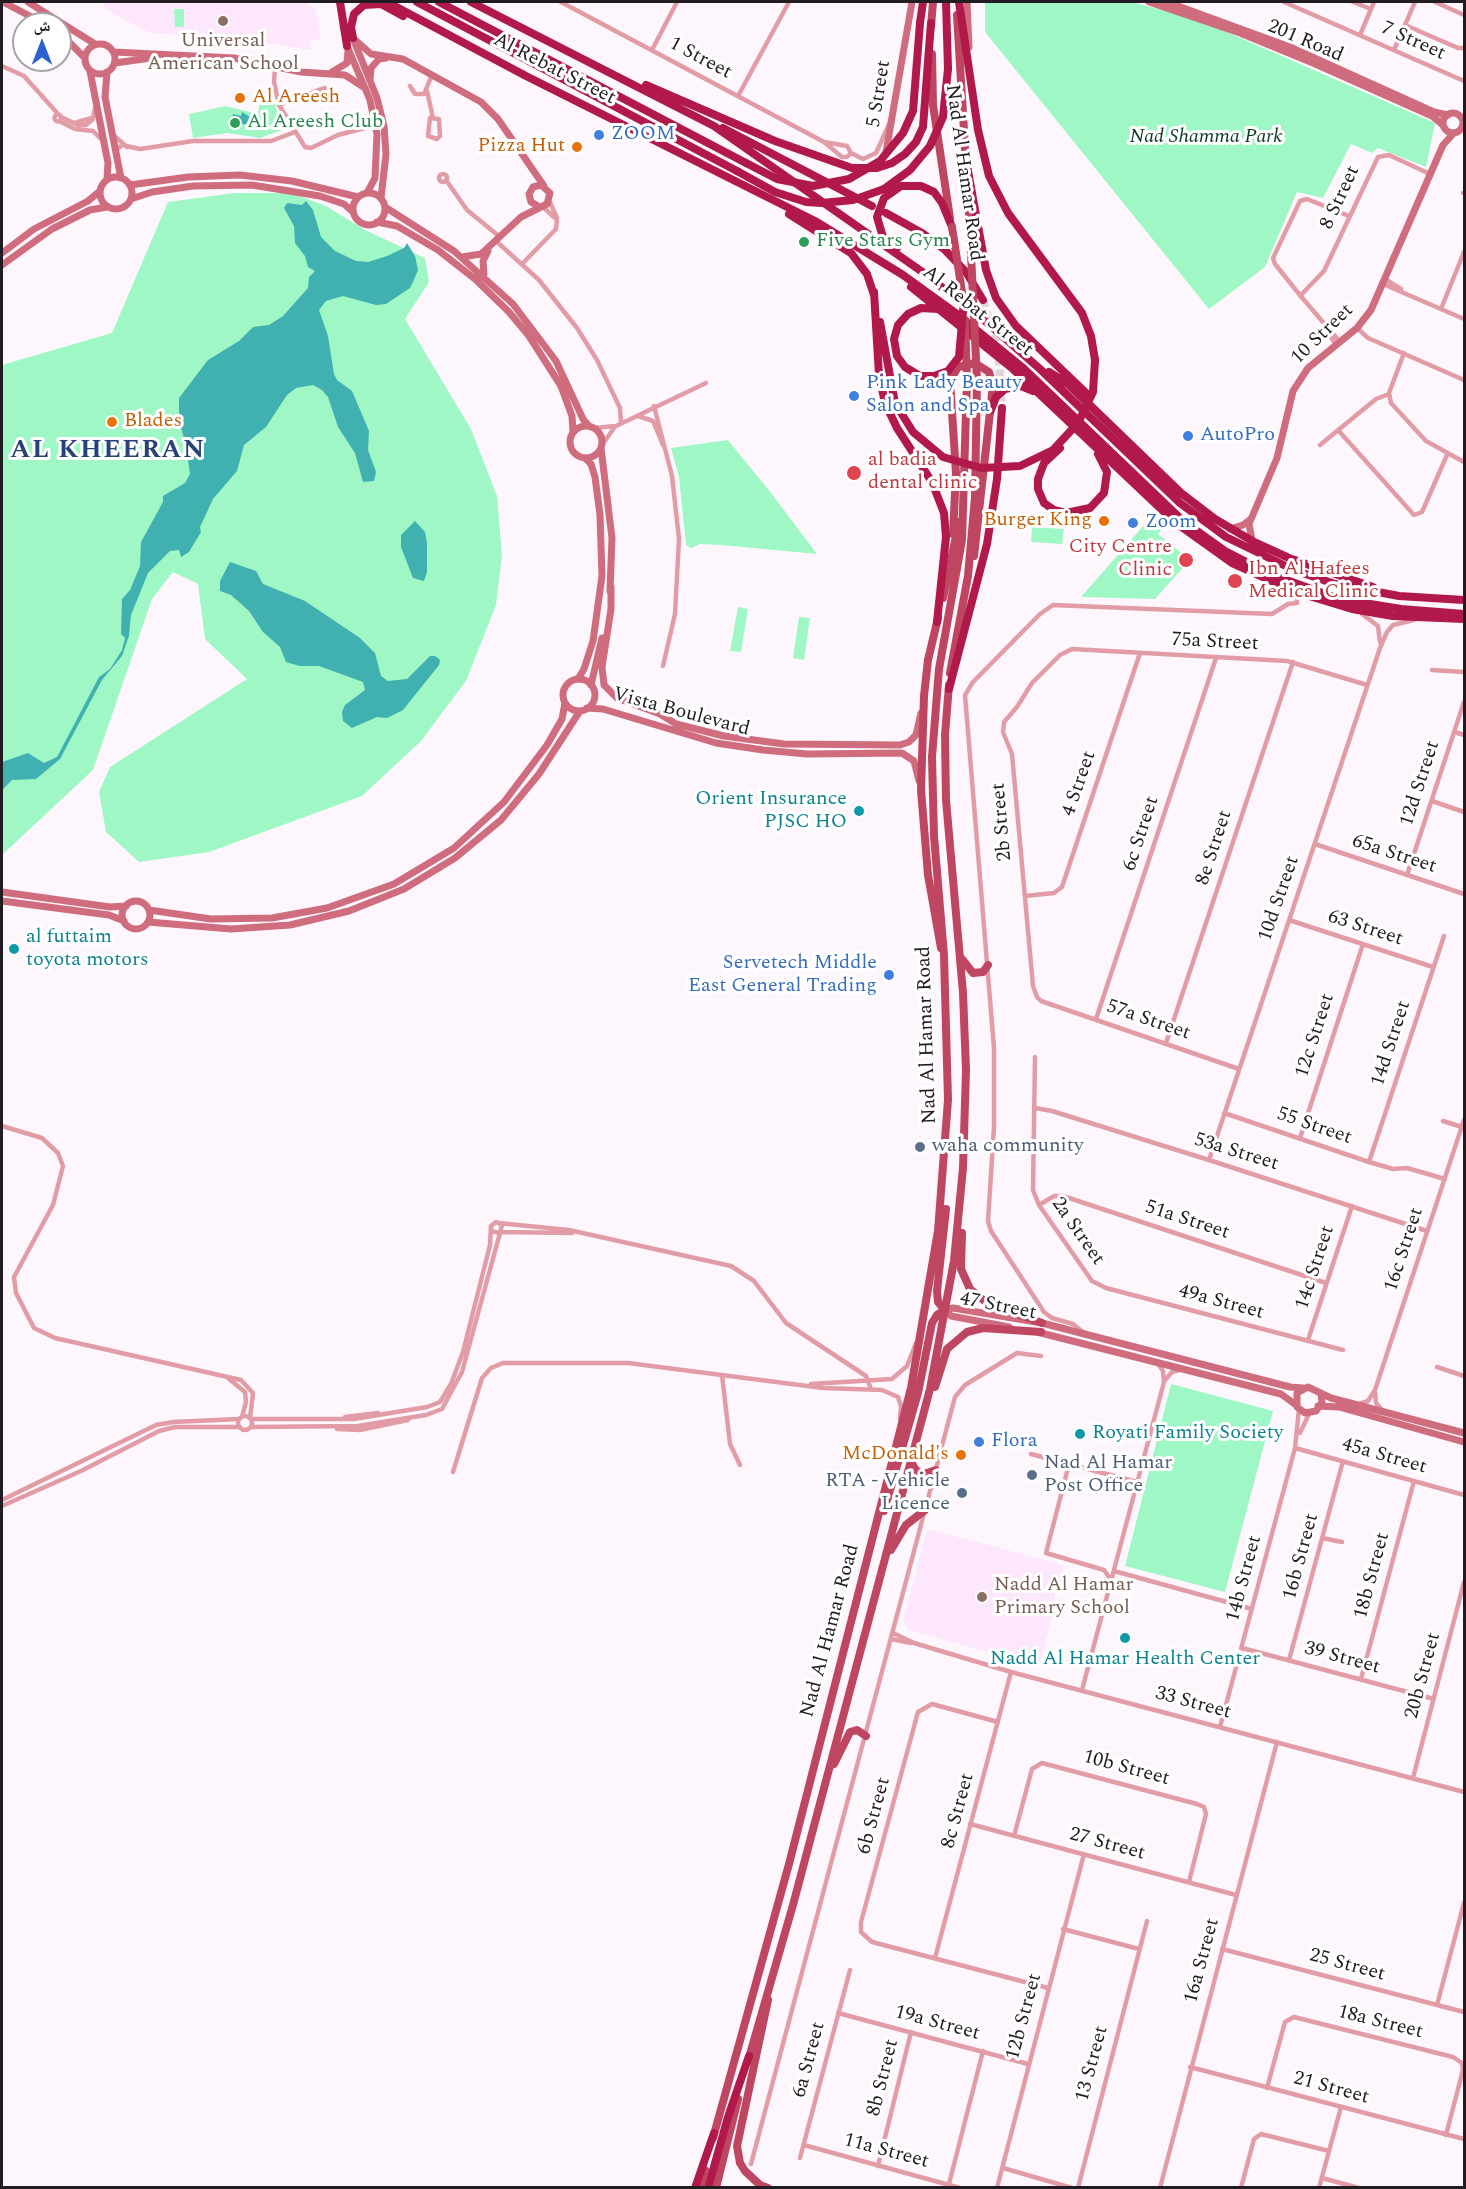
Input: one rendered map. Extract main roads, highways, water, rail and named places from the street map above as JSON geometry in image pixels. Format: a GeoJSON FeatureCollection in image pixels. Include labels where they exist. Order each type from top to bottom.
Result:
{"type":"FeatureCollection","features":[{"type":"Feature","properties":{"kind":"highway"},"geometry":{"type":"LineString","coordinates":[[340,2],[350,42],[354,14],[364,5],[372,3],[381,4],[412,21],[428,25]]}},
{"type":"Feature","properties":{"kind":"highway","name":"Al Rebat Street"},"geometry":{"type":"LineString","coordinates":[[417,2],[775,192],[806,201],[838,203],[861,198],[884,189],[910,170],[930,146],[944,117],[948,69],[946,2]]}},
{"type":"Feature","properties":{"kind":"highway","name":"Al Rebat Street"},"geometry":{"type":"LineString","coordinates":[[439,2],[777,179],[813,186],[849,179],[880,161],[900,138],[913,111],[923,2]]}},
{"type":"Feature","properties":{"kind":"highway","name":"Al Rebat Street"},"geometry":{"type":"LineString","coordinates":[[473,2],[714,126],[921,271],[984,320],[1040,369],[1180,503],[1220,533],[1256,553],[1315,577],[1356,589],[1399,596],[1464,600]]}},
{"type":"Feature","properties":{"kind":"highway"},"geometry":{"type":"LineString","coordinates":[[766,199],[851,253],[862,267],[874,292],[895,403],[908,426],[924,443],[943,457],[973,467],[996,469],[1020,466],[1047,454],[1065,439],[1078,423],[1088,405],[1094,384],[1095,360],[1091,336],[1082,313],[1008,213],[989,176],[978,130],[970,64],[958,2]]}},
{"type":"Feature","properties":{"kind":"highway","name":"Al Rebat Street"},"geometry":{"type":"LineString","coordinates":[[391,3],[428,25],[766,199],[815,221],[879,260],[941,302],[1022,367],[1183,521],[1225,551],[1270,574],[1339,599],[1401,609],[1464,614]]}},
{"type":"Feature","properties":{"kind":"highway"},"geometry":{"type":"LineString","coordinates":[[608,70],[685,101],[763,137],[852,168],[876,168],[892,163],[911,148],[920,135],[926,111],[928,40],[931,23]]}},
{"type":"Feature","properties":{"kind":"highway"},"geometry":{"type":"LineString","coordinates":[[714,126],[735,133],[872,206]]}},
{"type":"Feature","properties":{"kind":"highway"},"geometry":{"type":"LineString","coordinates":[[966,160],[986,270],[996,298],[1016,326],[1074,381],[1109,421]]}},
{"type":"Feature","properties":{"kind":"highway"},"geometry":{"type":"LineString","coordinates":[[921,271],[888,242],[880,231],[877,217],[884,198],[894,189],[908,184],[928,189],[942,203],[952,227]]}},
{"type":"Feature","properties":{"kind":"highway"},"geometry":{"type":"LineString","coordinates":[[886,213],[922,233],[944,249],[966,272],[983,300]]}},
{"type":"Feature","properties":{"kind":"highway"},"geometry":{"type":"LineString","coordinates":[[879,260],[1046,399],[1158,508],[1198,541],[1232,563],[1296,592],[1352,609],[1393,616],[1464,619]]}},
{"type":"Feature","properties":{"kind":"highway"},"geometry":{"type":"LineString","coordinates":[[874,292],[879,375],[885,403],[897,428],[932,482],[944,513],[946,537],[937,622]]}},
{"type":"Feature","properties":{"kind":"highway"},"geometry":{"type":"LineString","coordinates":[[944,312],[926,308],[912,312],[901,321],[895,334],[896,352],[905,367],[920,376],[934,376],[948,371],[959,357],[964,300]]}},
{"type":"Feature","properties":{"kind":"highway"},"geometry":{"type":"LineString","coordinates":[[1040,369],[1068,384],[1109,421],[1181,493],[1230,529],[1300,563],[1399,596]]}},
{"type":"Feature","properties":{"kind":"highway"},"geometry":{"type":"LineString","coordinates":[[990,410],[999,393],[1013,386],[1025,387],[1046,399]]}},
{"type":"Feature","properties":{"kind":"highway"},"geometry":{"type":"LineString","coordinates":[[948,689],[987,544],[1002,408]]}},
{"type":"Feature","properties":{"kind":"highway"},"geometry":{"type":"LineString","coordinates":[[1065,439],[1061,447],[1044,463],[1040,472],[1038,489],[1044,503],[1054,510],[1079,513],[1090,508],[1104,493],[1107,472],[1104,463],[1077,429]]}},
{"type":"Feature","properties":{"kind":"highway"},"geometry":{"type":"LineString","coordinates":[[708,2187],[730,2109],[749,2056]]}},
{"type":"Feature","properties":{"kind":"highway"},"geometry":{"type":"LineString","coordinates":[[695,2187],[714,2133]]}},
{"type":"Feature","properties":{"kind":"main road","name":"Nad Al Hamar Road"},"geometry":{"type":"LineString","coordinates":[[700,2187],[789,1864],[895,1451],[922,1334],[938,1231],[947,1145],[948,1100],[944,955],[934,836],[932,758],[938,679],[961,553],[967,380],[964,300],[933,105],[931,23],[933,2]]}},
{"type":"Feature","properties":{"kind":"main road","name":"Nad Al Hamar Road"},"geometry":{"type":"LineString","coordinates":[[716,2187],[749,2056],[921,1424],[945,1310],[960,1204],[966,1080],[960,955],[946,800],[948,689],[968,576],[975,497],[977,381],[958,2]]}},
{"type":"Feature","properties":{"kind":"main road"},"geometry":{"type":"LineString","coordinates":[[950,565],[956,473],[950,384],[952,375],[958,367],[975,363],[989,372],[993,385],[979,531],[968,576]]}},
{"type":"Feature","properties":{"kind":"main road"},"geometry":{"type":"LineString","coordinates":[[944,955],[937,936],[928,875],[921,790],[924,696],[928,660],[964,498]]}},
{"type":"Feature","properties":{"kind":"main road"},"geometry":{"type":"LineString","coordinates":[[960,955],[967,969],[973,973],[983,972],[988,965]]}},
{"type":"Feature","properties":{"kind":"main road"},"geometry":{"type":"LineString","coordinates":[[862,1574],[872,1557],[918,1393],[932,1323],[937,1315],[945,1310],[938,1302],[937,1291],[945,1226],[947,1145]]}},
{"type":"Feature","properties":{"kind":"main road"},"geometry":{"type":"LineString","coordinates":[[960,1204],[961,1264],[970,1289],[987,1303],[1042,1323]]}},
{"type":"Feature","properties":{"kind":"main road"},"geometry":{"type":"LineString","coordinates":[[921,1424],[927,1416],[943,1358],[960,1336],[983,1328],[1041,1332]]}},
{"type":"Feature","properties":{"kind":"main road"},"geometry":{"type":"LineString","coordinates":[[910,1458],[915,1469],[932,1485]]}},
{"type":"Feature","properties":{"kind":"main road"},"geometry":{"type":"LineString","coordinates":[[921,1475],[936,1470]]}},
{"type":"Feature","properties":{"kind":"main road"},"geometry":{"type":"LineString","coordinates":[[885,1562],[902,1529],[925,1510]]}},
{"type":"Feature","properties":{"kind":"main road"},"geometry":{"type":"LineString","coordinates":[[827,1776],[848,1733],[857,1730],[866,1736]]}},
{"type":"Feature","properties":{"kind":"main road"},"geometry":{"type":"LineString","coordinates":[[767,1994],[768,2010],[737,2146],[740,2163],[745,2171],[760,2185],[768,2187]]}},
{"type":"Feature","properties":{"kind":"water"},"geometry":{"type":"Polygon","coordinates":[[[242,112],[250,117],[248,125],[232,122],[233,114],[241,116],[242,112]]]}},
{"type":"Feature","properties":{"kind":"water"},"geometry":{"type":"Polygon","coordinates":[[[306,201],[313,210],[321,237],[335,251],[356,261],[368,262],[404,248],[407,243],[415,256],[418,270],[410,288],[386,304],[376,305],[343,296],[326,301],[319,310],[328,336],[334,374],[337,380],[352,391],[369,431],[368,450],[376,472],[374,481],[363,482],[355,453],[338,427],[328,397],[322,390],[313,385],[296,388],[287,395],[266,427],[244,445],[237,471],[213,499],[200,527],[201,532],[189,552],[181,557],[179,550],[170,551],[148,573],[131,615],[129,636],[122,656],[102,680],[60,759],[36,779],[12,780],[2,790],[2,762],[28,753],[44,763],[57,757],[99,677],[110,669],[122,650],[125,638],[121,634],[122,599],[130,590],[140,566],[141,542],[163,502],[163,496],[185,483],[190,474],[179,420],[179,398],[208,360],[239,341],[253,327],[269,325],[283,316],[308,288],[309,277],[315,271],[308,267],[305,256],[295,243],[294,226],[284,208],[287,203],[302,205],[306,201]]]}},
{"type":"Feature","properties":{"kind":"water"},"geometry":{"type":"Polygon","coordinates":[[[415,521],[425,532],[427,543],[427,572],[424,581],[413,578],[401,547],[401,535],[415,521]]]}},
{"type":"Feature","properties":{"kind":"water"},"geometry":{"type":"Polygon","coordinates":[[[230,562],[256,571],[263,584],[305,601],[360,638],[375,653],[381,676],[388,681],[407,679],[430,656],[435,656],[440,660],[439,665],[403,710],[387,718],[377,717],[352,728],[343,721],[342,712],[345,705],[365,690],[363,682],[319,666],[300,666],[286,662],[280,647],[263,632],[249,611],[231,595],[220,591],[220,581],[230,562]]]}},
{"type":"Feature","properties":{"kind":"tunnel"},"geometry":{"type":"LineString","coordinates":[[983,300],[998,346],[1002,408]]}},
{"type":"Feature","properties":{"kind":"place","name":"Universal American School"},"geometry":{"type":"Point","coordinates":[223,21]}},
{"type":"Feature","properties":{"kind":"place","name":"Al Areesh"},"geometry":{"type":"Point","coordinates":[240,98]}},
{"type":"Feature","properties":{"kind":"place","name":"Al Areesh Club"},"geometry":{"type":"Point","coordinates":[235,123]}},
{"type":"Feature","properties":{"kind":"place","name":"ZOOM"},"geometry":{"type":"Point","coordinates":[599,135]}},
{"type":"Feature","properties":{"kind":"place","name":"Pizza Hut"},"geometry":{"type":"Point","coordinates":[577,147]}},
{"type":"Feature","properties":{"kind":"place","name":"Five Stars Gym"},"geometry":{"type":"Point","coordinates":[804,242]}},
{"type":"Feature","properties":{"kind":"place","name":"Pink Lady Beauty Salon and Spa"},"geometry":{"type":"Point","coordinates":[854,396]}},
{"type":"Feature","properties":{"kind":"place","name":"Blades"},"geometry":{"type":"Point","coordinates":[112,422]}},
{"type":"Feature","properties":{"kind":"place","name":"AutoPro"},"geometry":{"type":"Point","coordinates":[1188,436]}},
{"type":"Feature","properties":{"kind":"place","name":"al badia dental clinic"},"geometry":{"type":"Point","coordinates":[854,473]}},
{"type":"Feature","properties":{"kind":"place","name":"Burger King"},"geometry":{"type":"Point","coordinates":[1104,521]}},
{"type":"Feature","properties":{"kind":"place","name":"Zoom"},"geometry":{"type":"Point","coordinates":[1133,523]}},
{"type":"Feature","properties":{"kind":"place","name":"City Centre Clinic"},"geometry":{"type":"Point","coordinates":[1186,560]}},
{"type":"Feature","properties":{"kind":"place","name":"Ibn Al Hafees Medical Clinic"},"geometry":{"type":"Point","coordinates":[1235,581]}},
{"type":"Feature","properties":{"kind":"place","name":"Orient Insurance PJSC HO"},"geometry":{"type":"Point","coordinates":[859,811]}},
{"type":"Feature","properties":{"kind":"place","name":"al futtaim toyota motors"},"geometry":{"type":"Point","coordinates":[14,949]}},
{"type":"Feature","properties":{"kind":"place","name":"Servetech Middle East General Trading"},"geometry":{"type":"Point","coordinates":[889,975]}},
{"type":"Feature","properties":{"kind":"place","name":"waha community"},"geometry":{"type":"Point","coordinates":[920,1147]}},
{"type":"Feature","properties":{"kind":"place","name":"Royati Family Society"},"geometry":{"type":"Point","coordinates":[1080,1434]}},
{"type":"Feature","properties":{"kind":"place","name":"Flora"},"geometry":{"type":"Point","coordinates":[979,1442]}},
{"type":"Feature","properties":{"kind":"place","name":"McDonald's"},"geometry":{"type":"Point","coordinates":[961,1455]}},
{"type":"Feature","properties":{"kind":"place","name":"Nad Al Hamar Post Office"},"geometry":{"type":"Point","coordinates":[1032,1475]}},
{"type":"Feature","properties":{"kind":"place","name":"RTA - Vehicle Licence"},"geometry":{"type":"Point","coordinates":[962,1493]}},
{"type":"Feature","properties":{"kind":"place","name":"Nadd Al Hamar Primary School"},"geometry":{"type":"Point","coordinates":[982,1597]}},
{"type":"Feature","properties":{"kind":"place","name":"Nadd Al Hamar Health Center"},"geometry":{"type":"Point","coordinates":[1125,1638]}},
{"type":"Feature","properties":{"kind":"district","name":"AL KHEERAN"},"geometry":{"type":"Point","coordinates":[108,452]}},
{"type":"Feature","properties":{"kind":"park label","name":"Nad Shamma Park"},"geometry":{"type":"Point","coordinates":[1206,138]}}]}
